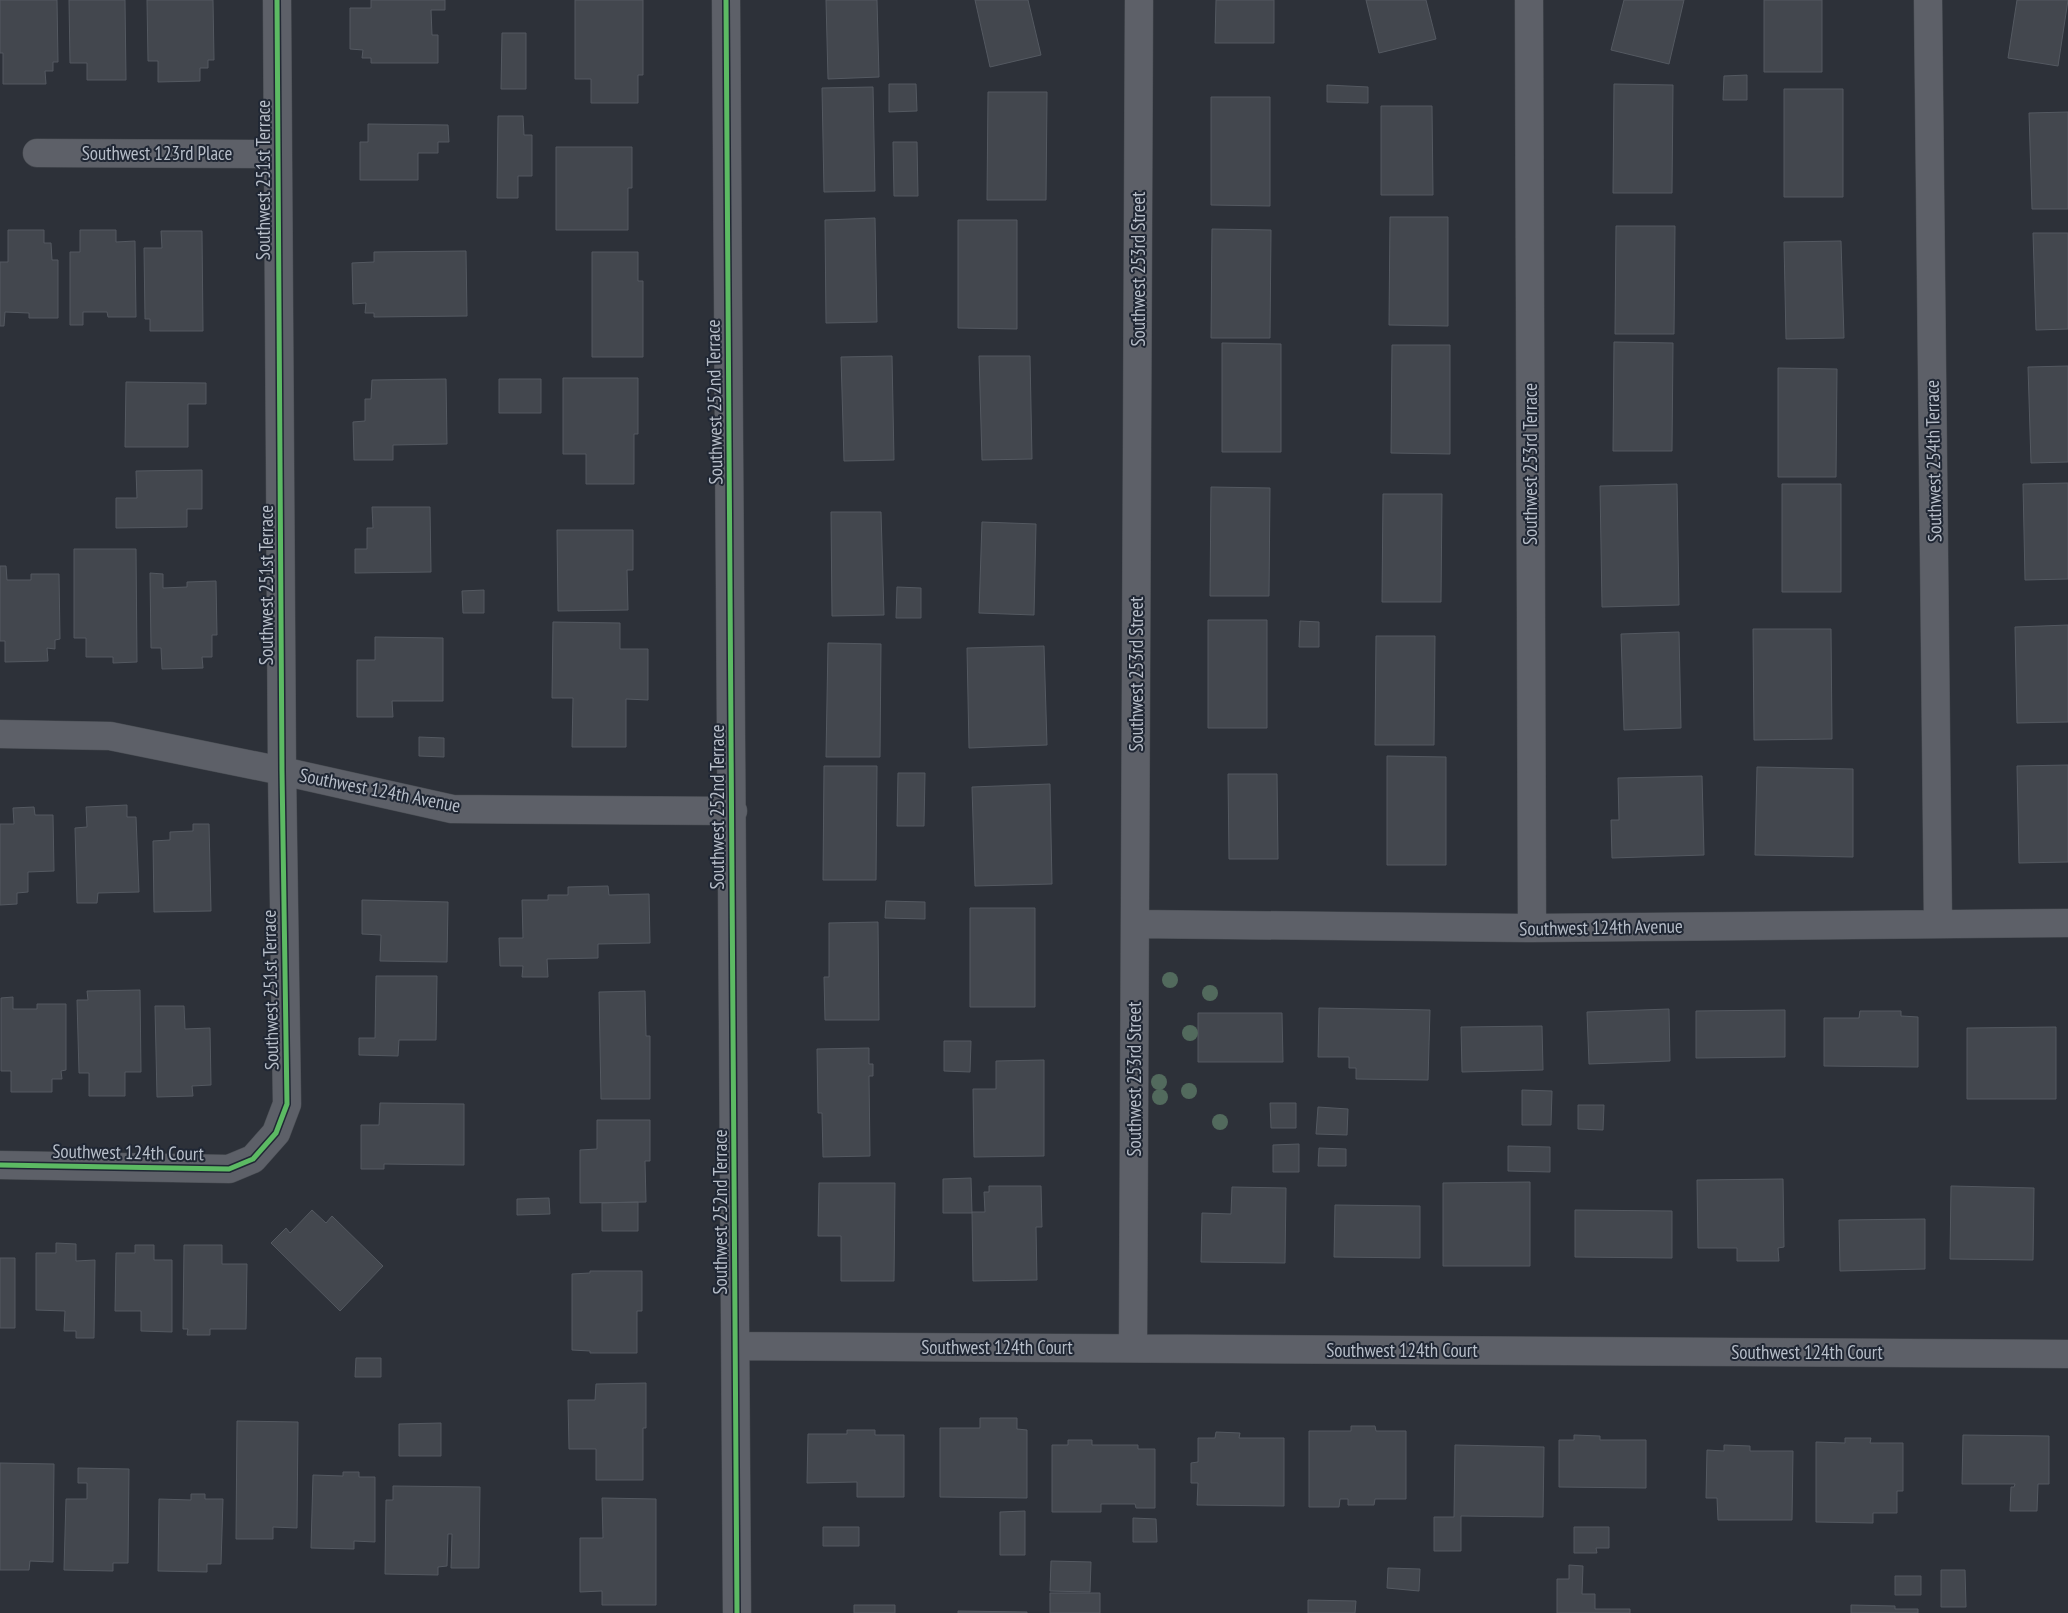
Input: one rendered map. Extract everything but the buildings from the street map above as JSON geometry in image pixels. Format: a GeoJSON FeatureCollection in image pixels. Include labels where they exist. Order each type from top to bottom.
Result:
{"type":"FeatureCollection","features":[{"type":"Feature","properties":{"kind":"street","name":"Southwest 251st Terrace"},"geometry":{"type":"LineString","coordinates":[[253,1159],[276,1133],[286,1104],[277,0]]}},
{"type":"Feature","properties":{"kind":"street","name":"Southwest 252nd Terrace"},"geometry":{"type":"LineString","coordinates":[[726,0],[737,1613]]}},
{"type":"Feature","properties":{"kind":"street","name":"Southwest 253rd Street"},"geometry":{"type":"LineString","coordinates":[[1133,1348],[1139,0]]}},
{"type":"Feature","properties":{"kind":"street","name":"Southwest 253rd Terrace"},"geometry":{"type":"LineString","coordinates":[[1529,0],[1532,928]]}},
{"type":"Feature","properties":{"kind":"street","name":"Southwest 254th Terrace"},"geometry":{"type":"LineString","coordinates":[[1928,0],[1938,923]]}},
{"type":"Feature","properties":{"kind":"street","name":"Southwest 123rd Place"},"geometry":{"type":"LineString","coordinates":[[37,153],[277,154]]}},
{"type":"Feature","properties":{"kind":"street","name":"Southwest 124th Avenue"},"geometry":{"type":"LineString","coordinates":[[0,734],[110,736],[282,770],[452,808],[733,811]]}},
{"type":"Feature","properties":{"kind":"street","name":"Southwest 124th Avenue"},"geometry":{"type":"LineString","coordinates":[[1135,924],[1532,928],[2068,923]]}},
{"type":"Feature","properties":{"kind":"street","name":"Southwest 124th Court"},"geometry":{"type":"LineString","coordinates":[[0,1165],[229,1169],[253,1159]]}},
{"type":"Feature","properties":{"kind":"street","name":"Southwest 124th Court"},"geometry":{"type":"LineString","coordinates":[[736,1346],[2068,1354]]}},
{"type":"Feature","properties":{"kind":"cycle path"},"geometry":{"type":"LineString","coordinates":[[0,1165],[229,1169],[253,1159],[276,1133],[287,1104],[282,771],[277,0]]}},
{"type":"Feature","properties":{"kind":"cycle path"},"geometry":{"type":"LineString","coordinates":[[726,0],[737,1613]]}}]}
